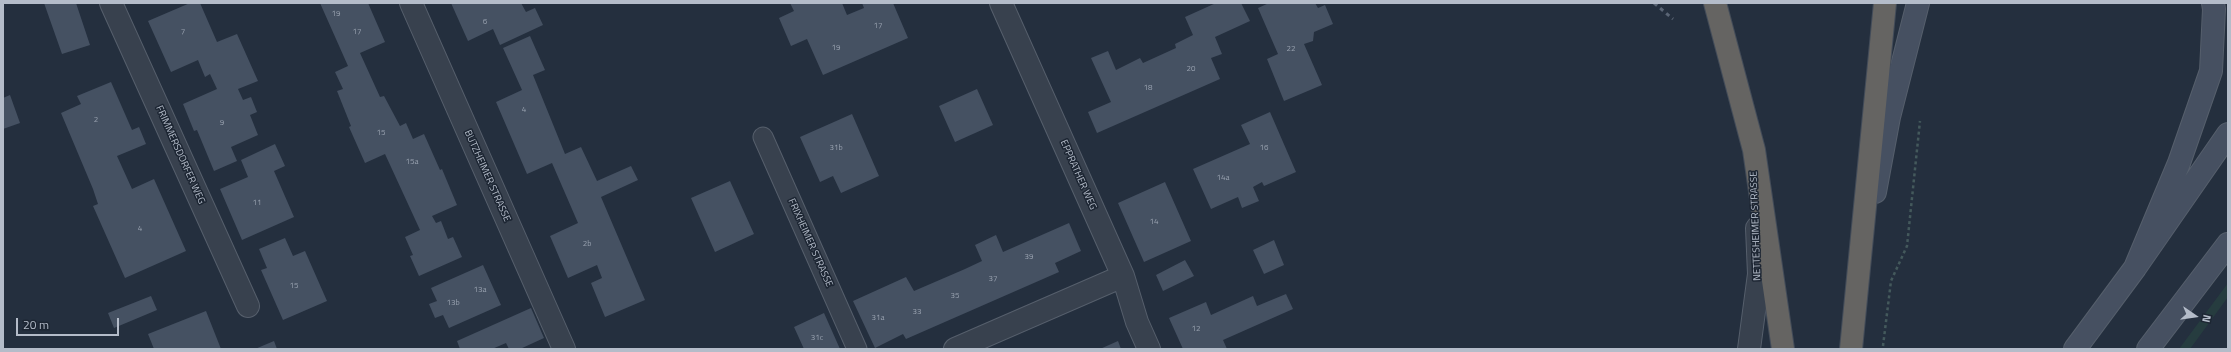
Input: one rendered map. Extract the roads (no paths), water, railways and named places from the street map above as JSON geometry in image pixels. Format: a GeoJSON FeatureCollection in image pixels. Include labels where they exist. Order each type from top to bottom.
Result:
{"type":"FeatureCollection","features":[{"type":"Feature","properties":{"kind":"highway"},"geometry":{"type":"LineString","coordinates":[[1715,3],[1754,150],[1783,349]]}},
{"type":"Feature","properties":{"kind":"highway"},"geometry":{"type":"LineString","coordinates":[[1851,349],[1885,3]]}},
{"type":"Feature","properties":{"kind":"main road"},"geometry":{"type":"LineString","coordinates":[[1858,276],[1890,117],[1918,3]]}},
{"type":"Feature","properties":{"kind":"main road"},"geometry":{"type":"LineString","coordinates":[[2135,268],[2179,163],[2212,71],[2213,3]]}},
{"type":"Feature","properties":{"kind":"main road"},"geometry":{"type":"LineString","coordinates":[[2075,349],[2135,268],[2228,134]]}},
{"type":"Feature","properties":{"kind":"main road"},"geometry":{"type":"LineString","coordinates":[[2148,349],[2228,244]]}},
{"type":"Feature","properties":{"kind":"street","name":"FRIMMERSDORFER WEG"},"geometry":{"type":"LineString","coordinates":[[111,3],[248,306]]}},
{"type":"Feature","properties":{"kind":"street","name":"BUTZHEIMER STRASSE"},"geometry":{"type":"LineString","coordinates":[[411,3],[564,349]]}},
{"type":"Feature","properties":{"kind":"street","name":"EPPRATHER WEG"},"geometry":{"type":"LineString","coordinates":[[1001,3],[1123,276],[1137,322],[1149,349]]}},
{"type":"Feature","properties":{"kind":"street","name":"NETTESHEIMER STRASSE"},"geometry":{"type":"LineString","coordinates":[[1749,349],[1759,274],[1754,150]]}},
{"type":"Feature","properties":{"kind":"street"},"geometry":{"type":"LineString","coordinates":[[956,349],[1123,276]]}},
{"type":"Feature","properties":{"kind":"lane","name":"FRIXHEIMER STRASSE"},"geometry":{"type":"LineString","coordinates":[[763,138],[857,349]]}},
{"type":"Feature","properties":{"kind":"railway"},"geometry":{"type":"LineString","coordinates":[[1654,3],[1673,19]]}}]}
